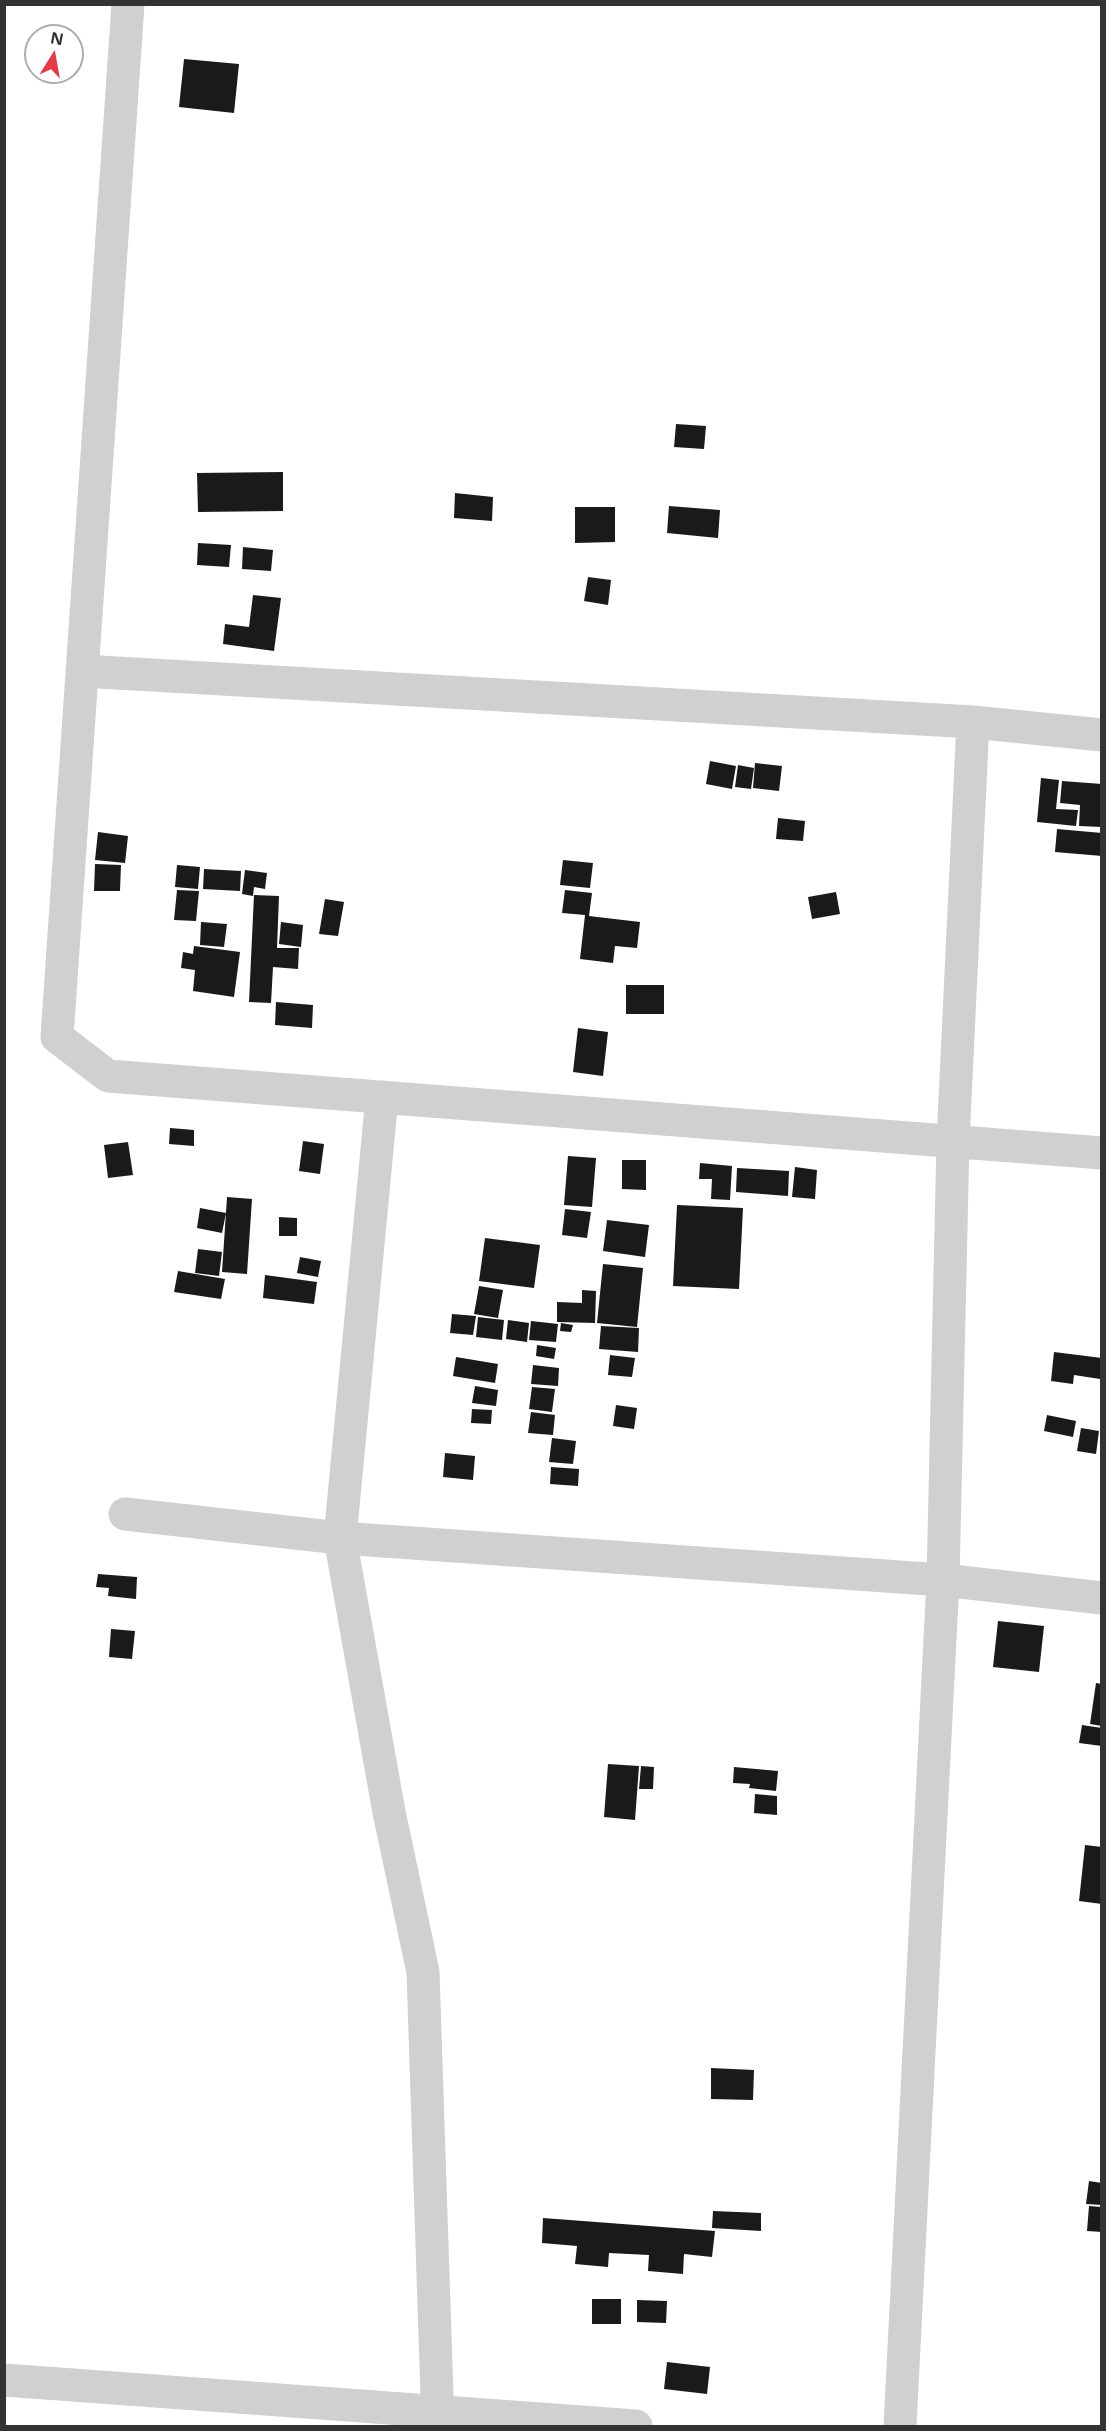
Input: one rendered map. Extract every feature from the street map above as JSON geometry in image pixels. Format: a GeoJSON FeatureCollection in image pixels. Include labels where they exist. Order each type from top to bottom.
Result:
{"type":"FeatureCollection","features":[{"type":"Feature","properties":{"kind":"street"},"geometry":{"type":"LineString","coordinates":[[128,4],[57,1037],[108,1076],[1101,1153]]}},
{"type":"Feature","properties":{"kind":"street"},"geometry":{"type":"LineString","coordinates":[[82,671],[973,722],[1101,735]]}},
{"type":"Feature","properties":{"kind":"street"},"geometry":{"type":"LineString","coordinates":[[900,2427],[943,1580],[953,1141],[973,722]]}},
{"type":"Feature","properties":{"kind":"street"},"geometry":{"type":"LineString","coordinates":[[382,1097],[340,1538],[389,1812],[423,1972],[439,2419]]}},
{"type":"Feature","properties":{"kind":"street"},"geometry":{"type":"LineString","coordinates":[[125,1514],[340,1538],[943,1580],[1101,1598]]}},
{"type":"Feature","properties":{"kind":"street"},"geometry":{"type":"LineString","coordinates":[[4,2380],[439,2419],[636,2427]]}},
{"type":"Feature","properties":{"kind":"building"},"geometry":{"type":"Polygon","coordinates":[[[184,59],[239,64],[234,113],[179,107],[184,59]]]}},
{"type":"Feature","properties":{"kind":"building"},"geometry":{"type":"Polygon","coordinates":[[[676,424],[706,426],[704,449],[674,447],[676,424]]]}},
{"type":"Feature","properties":{"kind":"building"},"geometry":{"type":"Polygon","coordinates":[[[283,472],[283,511],[198,512],[197,473],[283,472]]]}},
{"type":"Feature","properties":{"kind":"building"},"geometry":{"type":"Polygon","coordinates":[[[455,493],[493,497],[492,521],[454,518],[455,493]]]}},
{"type":"Feature","properties":{"kind":"building"},"geometry":{"type":"Polygon","coordinates":[[[669,506],[720,510],[718,538],[667,533],[669,506]]]}},
{"type":"Feature","properties":{"kind":"building"},"geometry":{"type":"Polygon","coordinates":[[[575,507],[615,507],[615,542],[575,543],[575,507]]]}},
{"type":"Feature","properties":{"kind":"building"},"geometry":{"type":"Polygon","coordinates":[[[198,543],[231,545],[229,567],[197,565],[198,543]]]}},
{"type":"Feature","properties":{"kind":"building"},"geometry":{"type":"Polygon","coordinates":[[[243,547],[273,550],[271,571],[242,569],[243,547]]]}},
{"type":"Feature","properties":{"kind":"building"},"geometry":{"type":"Polygon","coordinates":[[[588,577],[611,580],[608,605],[584,601],[588,577]]]}},
{"type":"Feature","properties":{"kind":"building"},"geometry":{"type":"Polygon","coordinates":[[[253,595],[281,598],[274,651],[223,644],[225,624],[249,627],[253,595]]]}},
{"type":"Feature","properties":{"kind":"building"},"geometry":{"type":"Polygon","coordinates":[[[710,761],[736,766],[732,789],[706,784],[710,761]]]}},
{"type":"Feature","properties":{"kind":"building"},"geometry":{"type":"Polygon","coordinates":[[[755,763],[782,766],[779,791],[753,788],[755,763]]]}},
{"type":"Feature","properties":{"kind":"building"},"geometry":{"type":"Polygon","coordinates":[[[738,765],[754,768],[751,789],[735,787],[738,765]]]}},
{"type":"Feature","properties":{"kind":"building"},"geometry":{"type":"Polygon","coordinates":[[[1041,778],[1059,780],[1056,809],[1078,810],[1076,826],[1037,822],[1041,778]]]}},
{"type":"Feature","properties":{"kind":"building"},"geometry":{"type":"Polygon","coordinates":[[[1062,781],[1102,784],[1102,827],[1079,826],[1080,805],[1060,803],[1062,781]]]}},
{"type":"Feature","properties":{"kind":"building"},"geometry":{"type":"Polygon","coordinates":[[[778,818],[805,821],[803,841],[776,839],[778,818]]]}},
{"type":"Feature","properties":{"kind":"building"},"geometry":{"type":"Polygon","coordinates":[[[1057,829],[1102,833],[1102,856],[1055,852],[1057,829]]]}},
{"type":"Feature","properties":{"kind":"building"},"geometry":{"type":"Polygon","coordinates":[[[98,832],[128,836],[125,863],[95,860],[98,832]]]}},
{"type":"Feature","properties":{"kind":"building"},"geometry":{"type":"Polygon","coordinates":[[[563,860],[593,863],[590,888],[560,885],[563,860]]]}},
{"type":"Feature","properties":{"kind":"building"},"geometry":{"type":"Polygon","coordinates":[[[95,864],[121,865],[120,891],[94,891],[95,864]]]}},
{"type":"Feature","properties":{"kind":"building"},"geometry":{"type":"Polygon","coordinates":[[[177,865],[200,867],[198,889],[175,887],[177,865]]]}},
{"type":"Feature","properties":{"kind":"building"},"geometry":{"type":"Polygon","coordinates":[[[204,869],[241,871],[240,891],[203,889],[204,869]]]}},
{"type":"Feature","properties":{"kind":"building"},"geometry":{"type":"Polygon","coordinates":[[[245,870],[267,873],[265,889],[254,887],[253,896],[242,894],[245,870]]]}},
{"type":"Feature","properties":{"kind":"building"},"geometry":{"type":"Polygon","coordinates":[[[177,890],[199,891],[196,921],[174,920],[177,890]]]}},
{"type":"Feature","properties":{"kind":"building"},"geometry":{"type":"Polygon","coordinates":[[[565,890],[592,893],[589,916],[640,922],[637,948],[615,946],[613,963],[580,959],[585,915],[562,913],[565,890]]]}},
{"type":"Feature","properties":{"kind":"building"},"geometry":{"type":"Polygon","coordinates":[[[836,892],[840,914],[812,919],[808,897],[836,892]]]}},
{"type":"Feature","properties":{"kind":"building"},"geometry":{"type":"Polygon","coordinates":[[[254,895],[279,896],[277,948],[299,948],[298,969],[273,967],[271,1003],[249,1002],[254,895]]]}},
{"type":"Feature","properties":{"kind":"building"},"geometry":{"type":"Polygon","coordinates":[[[325,899],[344,902],[338,936],[319,934],[325,899]]]}},
{"type":"Feature","properties":{"kind":"building"},"geometry":{"type":"Polygon","coordinates":[[[201,922],[227,924],[224,947],[200,945],[201,922]]]}},
{"type":"Feature","properties":{"kind":"building"},"geometry":{"type":"Polygon","coordinates":[[[281,922],[303,925],[301,947],[279,944],[281,922]]]}},
{"type":"Feature","properties":{"kind":"building"},"geometry":{"type":"Polygon","coordinates":[[[194,946],[240,952],[234,997],[193,991],[195,970],[181,968],[183,952],[193,954],[194,946]]]}},
{"type":"Feature","properties":{"kind":"building"},"geometry":{"type":"Polygon","coordinates":[[[626,985],[664,985],[664,1014],[626,1014],[626,985]]]}},
{"type":"Feature","properties":{"kind":"building"},"geometry":{"type":"Polygon","coordinates":[[[276,1002],[313,1005],[312,1028],[275,1025],[276,1002]]]}},
{"type":"Feature","properties":{"kind":"building"},"geometry":{"type":"Polygon","coordinates":[[[578,1028],[608,1032],[603,1076],[573,1072],[578,1028]]]}},
{"type":"Feature","properties":{"kind":"building"},"geometry":{"type":"Polygon","coordinates":[[[170,1128],[194,1130],[194,1146],[169,1144],[170,1128]]]}},
{"type":"Feature","properties":{"kind":"building"},"geometry":{"type":"Polygon","coordinates":[[[303,1141],[324,1144],[320,1174],[299,1171],[303,1141]]]}},
{"type":"Feature","properties":{"kind":"building"},"geometry":{"type":"Polygon","coordinates":[[[128,1142],[133,1175],[108,1178],[104,1145],[128,1142]]]}},
{"type":"Feature","properties":{"kind":"building"},"geometry":{"type":"Polygon","coordinates":[[[568,1156],[596,1158],[592,1207],[564,1205],[568,1156]]]}},
{"type":"Feature","properties":{"kind":"building"},"geometry":{"type":"Polygon","coordinates":[[[622,1160],[646,1160],[646,1190],[622,1189],[622,1160]]]}},
{"type":"Feature","properties":{"kind":"building"},"geometry":{"type":"Polygon","coordinates":[[[700,1163],[732,1166],[730,1200],[711,1199],[712,1179],[699,1179],[700,1163]]]}},
{"type":"Feature","properties":{"kind":"building"},"geometry":{"type":"Polygon","coordinates":[[[795,1167],[817,1170],[815,1199],[792,1197],[795,1167]]]}},
{"type":"Feature","properties":{"kind":"building"},"geometry":{"type":"Polygon","coordinates":[[[737,1168],[789,1171],[788,1196],[736,1192],[737,1168]]]}},
{"type":"Feature","properties":{"kind":"building"},"geometry":{"type":"Polygon","coordinates":[[[227,1197],[252,1199],[247,1274],[222,1272],[227,1197]]]}},
{"type":"Feature","properties":{"kind":"building"},"geometry":{"type":"Polygon","coordinates":[[[677,1205],[743,1208],[739,1289],[673,1286],[677,1205]]]}},
{"type":"Feature","properties":{"kind":"building"},"geometry":{"type":"Polygon","coordinates":[[[200,1208],[226,1213],[222,1233],[197,1228],[200,1208]]]}},
{"type":"Feature","properties":{"kind":"building"},"geometry":{"type":"Polygon","coordinates":[[[565,1209],[591,1212],[587,1238],[562,1235],[565,1209]]]}},
{"type":"Feature","properties":{"kind":"building"},"geometry":{"type":"Polygon","coordinates":[[[279,1217],[297,1218],[297,1236],[279,1236],[279,1217]]]}},
{"type":"Feature","properties":{"kind":"building"},"geometry":{"type":"Polygon","coordinates":[[[607,1220],[649,1225],[645,1257],[603,1251],[607,1220]]]}},
{"type":"Feature","properties":{"kind":"building"},"geometry":{"type":"Polygon","coordinates":[[[485,1238],[540,1245],[534,1288],[479,1281],[485,1238]]]}},
{"type":"Feature","properties":{"kind":"building"},"geometry":{"type":"Polygon","coordinates":[[[198,1249],[222,1252],[219,1276],[195,1273],[198,1249]]]}},
{"type":"Feature","properties":{"kind":"building"},"geometry":{"type":"Polygon","coordinates":[[[300,1257],[321,1261],[318,1277],[297,1273],[300,1257]]]}},
{"type":"Feature","properties":{"kind":"building"},"geometry":{"type":"Polygon","coordinates":[[[603,1264],[643,1268],[637,1327],[597,1323],[603,1264]]]}},
{"type":"Feature","properties":{"kind":"building"},"geometry":{"type":"Polygon","coordinates":[[[178,1271],[225,1279],[221,1299],[174,1292],[178,1271]]]}},
{"type":"Feature","properties":{"kind":"building"},"geometry":{"type":"Polygon","coordinates":[[[265,1275],[317,1282],[314,1304],[263,1298],[265,1275]]]}},
{"type":"Feature","properties":{"kind":"building"},"geometry":{"type":"Polygon","coordinates":[[[479,1286],[503,1290],[498,1318],[474,1314],[479,1286]]]}},
{"type":"Feature","properties":{"kind":"building"},"geometry":{"type":"Polygon","coordinates":[[[582,1290],[596,1291],[595,1323],[557,1322],[557,1302],[582,1303],[582,1290]]]}},
{"type":"Feature","properties":{"kind":"building"},"geometry":{"type":"Polygon","coordinates":[[[452,1314],[476,1316],[473,1335],[450,1333],[452,1314]]]}},
{"type":"Feature","properties":{"kind":"building"},"geometry":{"type":"Polygon","coordinates":[[[478,1317],[504,1320],[502,1340],[476,1337],[478,1317]]]}},
{"type":"Feature","properties":{"kind":"building"},"geometry":{"type":"Polygon","coordinates":[[[508,1320],[529,1323],[527,1342],[506,1339],[508,1320]]]}},
{"type":"Feature","properties":{"kind":"building"},"geometry":{"type":"Polygon","coordinates":[[[531,1321],[558,1324],[556,1342],[529,1340],[531,1321]]]}},
{"type":"Feature","properties":{"kind":"building"},"geometry":{"type":"Polygon","coordinates":[[[561,1323],[573,1325],[571,1332],[560,1331],[561,1323]]]}},
{"type":"Feature","properties":{"kind":"building"},"geometry":{"type":"Polygon","coordinates":[[[601,1326],[639,1328],[638,1352],[599,1349],[601,1326]]]}},
{"type":"Feature","properties":{"kind":"building"},"geometry":{"type":"Polygon","coordinates":[[[537,1345],[556,1348],[554,1359],[536,1356],[537,1345]]]}},
{"type":"Feature","properties":{"kind":"building"},"geometry":{"type":"Polygon","coordinates":[[[1054,1352],[1102,1358],[1100,1379],[1074,1375],[1073,1384],[1051,1381],[1054,1352]]]}},
{"type":"Feature","properties":{"kind":"building"},"geometry":{"type":"Polygon","coordinates":[[[610,1355],[635,1358],[632,1377],[608,1375],[610,1355]]]}},
{"type":"Feature","properties":{"kind":"building"},"geometry":{"type":"Polygon","coordinates":[[[456,1357],[498,1364],[495,1383],[453,1376],[456,1357]]]}},
{"type":"Feature","properties":{"kind":"building"},"geometry":{"type":"Polygon","coordinates":[[[533,1365],[559,1368],[558,1386],[531,1384],[533,1365]]]}},
{"type":"Feature","properties":{"kind":"building"},"geometry":{"type":"Polygon","coordinates":[[[475,1386],[498,1390],[496,1406],[472,1403],[475,1386]]]}},
{"type":"Feature","properties":{"kind":"building"},"geometry":{"type":"Polygon","coordinates":[[[532,1387],[555,1389],[552,1412],[529,1409],[532,1387]]]}},
{"type":"Feature","properties":{"kind":"building"},"geometry":{"type":"Polygon","coordinates":[[[616,1405],[637,1408],[634,1429],[613,1426],[616,1405]]]}},
{"type":"Feature","properties":{"kind":"building"},"geometry":{"type":"Polygon","coordinates":[[[472,1409],[492,1410],[491,1424],[471,1423],[472,1409]]]}},
{"type":"Feature","properties":{"kind":"building"},"geometry":{"type":"Polygon","coordinates":[[[531,1412],[555,1415],[553,1435],[528,1433],[531,1412]]]}},
{"type":"Feature","properties":{"kind":"building"},"geometry":{"type":"Polygon","coordinates":[[[1047,1415],[1076,1421],[1073,1437],[1044,1431],[1047,1415]]]}},
{"type":"Feature","properties":{"kind":"building"},"geometry":{"type":"Polygon","coordinates":[[[1081,1428],[1099,1431],[1096,1454],[1077,1451],[1081,1428]]]}},
{"type":"Feature","properties":{"kind":"building"},"geometry":{"type":"Polygon","coordinates":[[[552,1438],[576,1441],[573,1464],[549,1462],[552,1438]]]}},
{"type":"Feature","properties":{"kind":"building"},"geometry":{"type":"Polygon","coordinates":[[[445,1453],[475,1456],[473,1480],[443,1477],[445,1453]]]}},
{"type":"Feature","properties":{"kind":"building"},"geometry":{"type":"Polygon","coordinates":[[[551,1467],[579,1469],[578,1486],[550,1484],[551,1467]]]}},
{"type":"Feature","properties":{"kind":"building"},"geometry":{"type":"Polygon","coordinates":[[[98,1574],[137,1577],[136,1599],[108,1596],[109,1588],[96,1587],[98,1574]]]}},
{"type":"Feature","properties":{"kind":"building"},"geometry":{"type":"Polygon","coordinates":[[[998,1621],[1044,1626],[1039,1672],[993,1667],[998,1621]]]}},
{"type":"Feature","properties":{"kind":"building"},"geometry":{"type":"Polygon","coordinates":[[[111,1629],[135,1631],[132,1659],[109,1657],[111,1629]]]}},
{"type":"Feature","properties":{"kind":"building"},"geometry":{"type":"Polygon","coordinates":[[[1096,1683],[1102,1684],[1102,1726],[1090,1724],[1096,1683]]]}},
{"type":"Feature","properties":{"kind":"building"},"geometry":{"type":"Polygon","coordinates":[[[1082,1725],[1102,1728],[1102,1746],[1079,1743],[1082,1725]]]}},
{"type":"Feature","properties":{"kind":"building"},"geometry":{"type":"Polygon","coordinates":[[[608,1764],[639,1766],[635,1820],[604,1817],[608,1764]]]}},
{"type":"Feature","properties":{"kind":"building"},"geometry":{"type":"Polygon","coordinates":[[[641,1766],[654,1767],[653,1789],[639,1789],[641,1766]]]}},
{"type":"Feature","properties":{"kind":"building"},"geometry":{"type":"Polygon","coordinates":[[[734,1767],[778,1771],[776,1791],[749,1788],[750,1784],[733,1783],[734,1767]]]}},
{"type":"Feature","properties":{"kind":"building"},"geometry":{"type":"Polygon","coordinates":[[[755,1794],[777,1796],[777,1815],[754,1813],[755,1794]]]}},
{"type":"Feature","properties":{"kind":"building"},"geometry":{"type":"Polygon","coordinates":[[[1085,1845],[1102,1847],[1102,1904],[1079,1901],[1085,1845]]]}},
{"type":"Feature","properties":{"kind":"building"},"geometry":{"type":"Polygon","coordinates":[[[711,2068],[754,2070],[753,2100],[711,2099],[711,2068]]]}},
{"type":"Feature","properties":{"kind":"building"},"geometry":{"type":"Polygon","coordinates":[[[1089,2181],[1102,2183],[1102,2205],[1086,2204],[1089,2181]]]}},
{"type":"Feature","properties":{"kind":"building"},"geometry":{"type":"Polygon","coordinates":[[[1089,2206],[1102,2207],[1102,2232],[1087,2231],[1089,2206]]]}},
{"type":"Feature","properties":{"kind":"building"},"geometry":{"type":"Polygon","coordinates":[[[713,2211],[761,2213],[761,2231],[712,2228],[713,2211]]]}},
{"type":"Feature","properties":{"kind":"building"},"geometry":{"type":"Polygon","coordinates":[[[543,2218],[715,2231],[712,2257],[684,2254],[683,2274],[648,2271],[649,2255],[609,2253],[608,2267],[575,2264],[577,2246],[542,2243],[543,2218]]]}},
{"type":"Feature","properties":{"kind":"building"},"geometry":{"type":"Polygon","coordinates":[[[592,2299],[621,2299],[621,2324],[592,2324],[592,2299]]]}},
{"type":"Feature","properties":{"kind":"building"},"geometry":{"type":"Polygon","coordinates":[[[637,2300],[667,2301],[666,2323],[637,2322],[637,2300]]]}},
{"type":"Feature","properties":{"kind":"building"},"geometry":{"type":"Polygon","coordinates":[[[667,2362],[710,2367],[707,2394],[664,2389],[667,2362]]]}}]}
